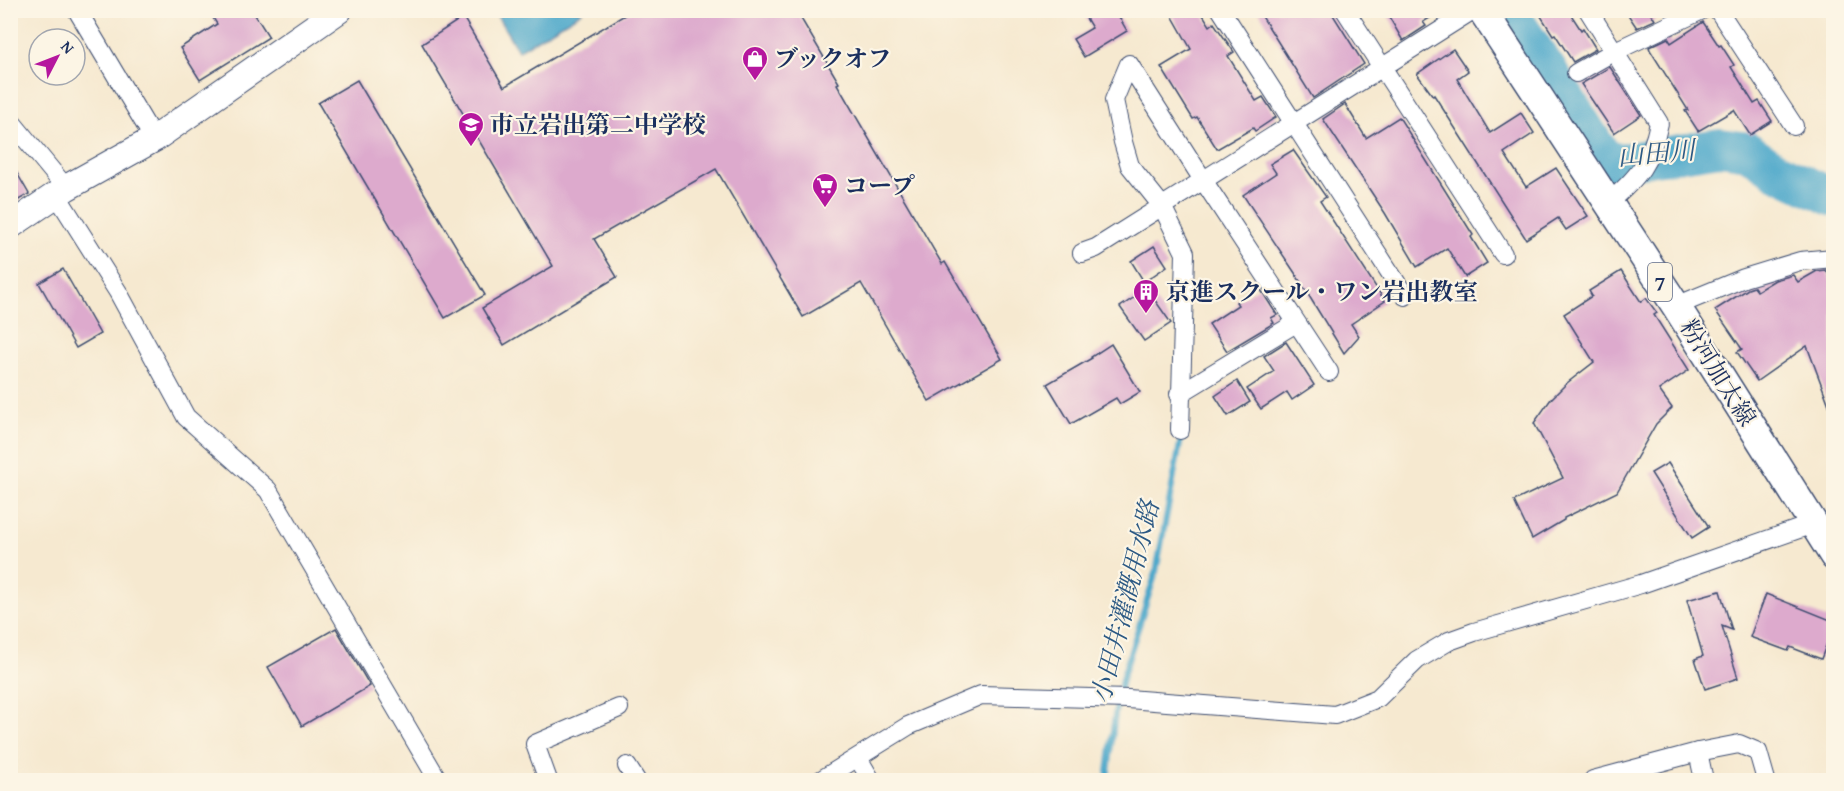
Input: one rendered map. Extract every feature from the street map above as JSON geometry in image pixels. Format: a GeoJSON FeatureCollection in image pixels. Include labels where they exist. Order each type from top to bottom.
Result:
{"type":"FeatureCollection","features":[{"type":"Feature","properties":{"kind":"main road","name":"粉河加太線"},"geometry":{"type":"LineString","coordinates":[[1482,10],[1676,306],[1833,556]]}},
{"type":"Feature","properties":{"kind":"street"},"geometry":{"type":"LineString","coordinates":[[77,10],[154,139]]}},
{"type":"Feature","properties":{"kind":"street"},"geometry":{"type":"LineString","coordinates":[[10,226],[61,191],[154,139],[339,10]]}},
{"type":"Feature","properties":{"kind":"street"},"geometry":{"type":"LineString","coordinates":[[1221,10],[1405,296]]}},
{"type":"Feature","properties":{"kind":"street"},"geometry":{"type":"LineString","coordinates":[[1345,10],[1503,254]]}},
{"type":"Feature","properties":{"kind":"street"},"geometry":{"type":"LineString","coordinates":[[1082,253],[1096,248],[1473,10]]}},
{"type":"Feature","properties":{"kind":"street"},"geometry":{"type":"LineString","coordinates":[[1588,10],[1659,123],[1655,140],[1642,168],[1633,182],[1608,203]]}},
{"type":"Feature","properties":{"kind":"street"},"geometry":{"type":"LineString","coordinates":[[1576,73],[1702,10]]}},
{"type":"Feature","properties":{"kind":"street"},"geometry":{"type":"LineString","coordinates":[[1718,10],[1794,126]]}},
{"type":"Feature","properties":{"kind":"street"},"geometry":{"type":"LineString","coordinates":[[1180,430],[1179,394],[1185,253],[1162,206],[1130,166],[1114,100],[1129,64],[1329,372]]}},
{"type":"Feature","properties":{"kind":"street"},"geometry":{"type":"LineString","coordinates":[[10,120],[61,191],[186,417],[268,490],[438,780]]}},
{"type":"Feature","properties":{"kind":"street"},"geometry":{"type":"LineString","coordinates":[[1676,306],[1744,278],[1800,261],[1833,258]]}},
{"type":"Feature","properties":{"kind":"street"},"geometry":{"type":"LineString","coordinates":[[1179,394],[1296,322]]}},
{"type":"Feature","properties":{"kind":"street"},"geometry":{"type":"LineString","coordinates":[[821,780],[908,726],[981,695],[1128,699],[1335,715],[1378,698],[1417,660],[1449,641],[1641,584],[1813,524]]}},
{"type":"Feature","properties":{"kind":"street"},"geometry":{"type":"LineString","coordinates":[[548,780],[534,744],[619,708]]}},
{"type":"Feature","properties":{"kind":"street"},"geometry":{"type":"LineString","coordinates":[[1593,780],[1698,752],[1739,744],[1758,752],[1766,780]]}},
{"type":"Feature","properties":{"kind":"street"},"geometry":{"type":"LineString","coordinates":[[1698,752],[1704,780]]}},
{"type":"Feature","properties":{"kind":"street"},"geometry":{"type":"LineString","coordinates":[[858,758],[871,780]]}},
{"type":"Feature","properties":{"kind":"water"},"geometry":{"type":"Polygon","coordinates":[[[502,10],[581,10],[582,12],[518,51],[496,14],[502,10]]]}},
{"type":"Feature","properties":{"kind":"building"},"geometry":{"type":"Polygon","coordinates":[[[208,10],[252,10],[269,37],[200,80],[180,48],[217,24],[208,10]]]}},
{"type":"Feature","properties":{"kind":"building"},"geometry":{"type":"Polygon","coordinates":[[[633,10],[796,10],[942,264],[945,262],[1002,359],[929,401],[861,283],[803,317],[716,169],[594,239],[617,277],[504,345],[482,308],[553,266],[422,44],[463,17],[504,87],[633,10]]]}},
{"type":"Feature","properties":{"kind":"building"},"geometry":{"type":"Polygon","coordinates":[[[1081,10],[1115,10],[1127,31],[1084,57],[1073,39],[1092,28],[1081,10]]]}},
{"type":"Feature","properties":{"kind":"building"},"geometry":{"type":"Polygon","coordinates":[[[1169,10],[1200,10],[1210,26],[1214,23],[1234,52],[1228,56],[1256,101],[1263,97],[1276,117],[1255,131],[1253,128],[1217,149],[1197,117],[1193,119],[1161,67],[1191,49],[1169,10]]]}},
{"type":"Feature","properties":{"kind":"building"},"geometry":{"type":"Polygon","coordinates":[[[1258,10],[1330,10],[1364,64],[1313,98],[1258,10]]]}},
{"type":"Feature","properties":{"kind":"building"},"geometry":{"type":"Polygon","coordinates":[[[1385,10],[1443,10],[1423,22],[1426,26],[1403,41],[1385,10]]]}},
{"type":"Feature","properties":{"kind":"building"},"geometry":{"type":"Polygon","coordinates":[[[1537,10],[1568,10],[1596,49],[1573,62],[1537,10]]]}},
{"type":"Feature","properties":{"kind":"building"},"geometry":{"type":"Polygon","coordinates":[[[1625,10],[1649,10],[1655,20],[1637,28],[1625,10]]]}},
{"type":"Feature","properties":{"kind":"building"},"geometry":{"type":"Polygon","coordinates":[[[1703,22],[1734,65],[1731,67],[1754,104],[1759,101],[1772,121],[1750,135],[1734,110],[1698,131],[1685,111],[1688,110],[1650,50],[1649,47],[1668,38],[1671,43],[1703,22]]]}},
{"type":"Feature","properties":{"kind":"building"},"geometry":{"type":"Polygon","coordinates":[[[1453,49],[1468,71],[1457,79],[1490,133],[1521,113],[1534,133],[1504,153],[1526,187],[1556,168],[1588,216],[1566,230],[1558,218],[1526,239],[1434,95],[1417,74],[1453,49]]]}},
{"type":"Feature","properties":{"kind":"building"},"geometry":{"type":"Polygon","coordinates":[[[1610,67],[1641,115],[1614,133],[1581,84],[1610,67]]]}},
{"type":"Feature","properties":{"kind":"building"},"geometry":{"type":"Polygon","coordinates":[[[357,80],[485,295],[445,318],[318,103],[357,80]]]}},
{"type":"Feature","properties":{"kind":"building"},"geometry":{"type":"Polygon","coordinates":[[[1345,104],[1366,138],[1399,117],[1473,235],[1471,237],[1487,263],[1465,277],[1447,248],[1417,267],[1385,213],[1323,119],[1345,104]]]}},
{"type":"Feature","properties":{"kind":"building"},"geometry":{"type":"Polygon","coordinates":[[[1293,150],[1326,197],[1320,201],[1385,301],[1351,324],[1359,336],[1344,353],[1295,273],[1243,195],[1276,173],[1270,164],[1293,150]]]}},
{"type":"Feature","properties":{"kind":"building"},"geometry":{"type":"Polygon","coordinates":[[[10,161],[29,194],[10,205],[10,161]]]}},
{"type":"Feature","properties":{"kind":"building"},"geometry":{"type":"Polygon","coordinates":[[[1154,246],[1167,266],[1144,282],[1131,261],[1154,246]]]}},
{"type":"Feature","properties":{"kind":"building"},"geometry":{"type":"Polygon","coordinates":[[[63,269],[100,334],[76,348],[39,283],[63,269]]]}},
{"type":"Feature","properties":{"kind":"building"},"geometry":{"type":"Polygon","coordinates":[[[1826,270],[1833,283],[1833,413],[1807,346],[1757,381],[1737,352],[1742,349],[1715,310],[1748,289],[1754,287],[1757,291],[1775,280],[1793,275],[1798,282],[1817,271],[1826,270]]]}},
{"type":"Feature","properties":{"kind":"building"},"geometry":{"type":"Polygon","coordinates":[[[1621,271],[1641,302],[1646,298],[1657,313],[1654,315],[1689,370],[1659,390],[1672,408],[1656,424],[1617,492],[1564,518],[1532,539],[1514,501],[1563,478],[1534,423],[1551,399],[1594,362],[1564,314],[1592,296],[1589,291],[1621,271]]]}},
{"type":"Feature","properties":{"kind":"building"},"geometry":{"type":"Polygon","coordinates":[[[1259,287],[1277,315],[1271,318],[1274,323],[1227,351],[1209,324],[1238,305],[1236,302],[1259,287]]]}},
{"type":"Feature","properties":{"kind":"building","name":"京進スクール・ワン岩出教室"},"geometry":{"type":"Polygon","coordinates":[[[1147,289],[1171,323],[1144,341],[1120,307],[1147,289]]]}},
{"type":"Feature","properties":{"kind":"building"},"geometry":{"type":"Polygon","coordinates":[[[1286,342],[1314,385],[1292,400],[1287,392],[1261,409],[1247,389],[1274,371],[1264,356],[1286,342]]]}},
{"type":"Feature","properties":{"kind":"building"},"geometry":{"type":"Polygon","coordinates":[[[1111,344],[1140,392],[1120,404],[1116,398],[1071,424],[1047,384],[1092,358],[1111,344]]]}},
{"type":"Feature","properties":{"kind":"building"},"geometry":{"type":"Polygon","coordinates":[[[1237,381],[1250,402],[1228,416],[1215,396],[1237,381]]]}},
{"type":"Feature","properties":{"kind":"building"},"geometry":{"type":"Polygon","coordinates":[[[1668,463],[1709,527],[1692,538],[1651,473],[1668,463]]]}},
{"type":"Feature","properties":{"kind":"building"},"geometry":{"type":"Polygon","coordinates":[[[1720,591],[1732,630],[1722,626],[1738,678],[1705,689],[1695,659],[1703,656],[1687,600],[1720,591]]]}},
{"type":"Feature","properties":{"kind":"building"},"geometry":{"type":"Polygon","coordinates":[[[1766,594],[1833,621],[1833,646],[1827,643],[1821,659],[1790,647],[1788,651],[1750,637],[1766,594]]]}},
{"type":"Feature","properties":{"kind":"building"},"geometry":{"type":"Polygon","coordinates":[[[336,628],[370,686],[302,726],[268,667],[336,628]]]}},
{"type":"Feature","properties":{"kind":"waterway","name":"山田川"},"geometry":{"type":"LineString","coordinates":[[1508,10],[1608,162],[1720,147],[1748,151],[1777,171],[1834,198]]}},
{"type":"Feature","properties":{"kind":"waterway","name":"小田井灌漑用水路"},"geometry":{"type":"LineString","coordinates":[[1107,780],[1122,679],[1156,572],[1182,433]]}},
{"type":"Feature","properties":{"kind":"place","name":"ブックオフ"},"geometry":{"type":"Point","coordinates":[755,82]}},
{"type":"Feature","properties":{"kind":"place","name":"市立岩出第二中学校"},"geometry":{"type":"Point","coordinates":[471,148]}},
{"type":"Feature","properties":{"kind":"place","name":"コープ"},"geometry":{"type":"Point","coordinates":[825,209]}},
{"type":"Feature","properties":{"kind":"place","name":"京進スクール・ワン岩出教室"},"geometry":{"type":"Point","coordinates":[1146,315]}}]}
